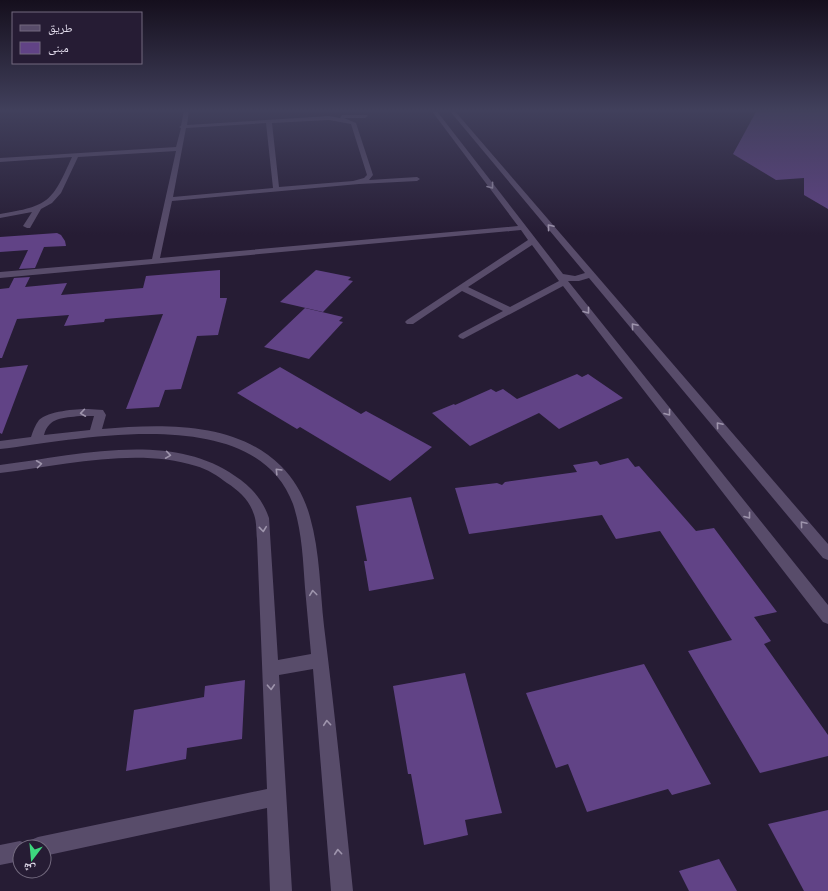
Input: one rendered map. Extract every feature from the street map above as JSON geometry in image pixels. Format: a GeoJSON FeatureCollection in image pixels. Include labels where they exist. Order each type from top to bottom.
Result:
{"type":"FeatureCollection","features":[{"type":"Feature","properties":{"kind":"street"},"geometry":{"type":"LineString","coordinates":[[0,160],[134,152]]}},
{"type":"Feature","properties":{"kind":"street"},"geometry":{"type":"LineString","coordinates":[[156,260],[177,152]]}},
{"type":"Feature","properties":{"kind":"street"},"geometry":{"type":"LineString","coordinates":[[272,152],[276,189]]}},
{"type":"Feature","properties":{"kind":"street"},"geometry":{"type":"LineString","coordinates":[[354,183],[366,179],[370,175],[362,152]]}},
{"type":"Feature","properties":{"kind":"street"},"geometry":{"type":"LineString","coordinates":[[464,152],[532,241],[828,617]]}},
{"type":"Feature","properties":{"kind":"street"},"geometry":{"type":"LineString","coordinates":[[487,152],[828,554]]}},
{"type":"Feature","properties":{"kind":"street"},"geometry":{"type":"LineString","coordinates":[[0,216],[38,207],[50,201],[57,195],[76,155]]}},
{"type":"Feature","properties":{"kind":"street"},"geometry":{"type":"LineString","coordinates":[[168,198],[417,179]]}},
{"type":"Feature","properties":{"kind":"street"},"geometry":{"type":"LineString","coordinates":[[27,226],[38,207]]}},
{"type":"Feature","properties":{"kind":"street"},"geometry":{"type":"LineString","coordinates":[[0,275],[522,228]]}},
{"type":"Feature","properties":{"kind":"street"},"geometry":{"type":"LineString","coordinates":[[410,322],[532,241]]}},
{"type":"Feature","properties":{"kind":"street"},"geometry":{"type":"LineString","coordinates":[[463,336],[565,283],[576,278],[582,278],[590,273]]}},
{"type":"Feature","properties":{"kind":"street"},"geometry":{"type":"LineString","coordinates":[[565,283],[599,284]]}},
{"type":"Feature","properties":{"kind":"street"},"geometry":{"type":"LineString","coordinates":[[462,288],[510,311]]}},
{"type":"Feature","properties":{"kind":"street"},"geometry":{"type":"LineString","coordinates":[[36,441],[42,424],[47,419],[92,412],[99,413],[100,415],[95,434]]}},
{"type":"Feature","properties":{"kind":"street"},"geometry":{"type":"LineString","coordinates":[[0,445],[95,434],[140,430],[166,430],[206,435],[239,444],[261,456],[279,472],[293,491],[303,513],[321,660],[342,891]]}},
{"type":"Feature","properties":{"kind":"street"},"geometry":{"type":"LineString","coordinates":[[0,469],[108,456],[149,454],[168,455],[204,464],[219,471],[246,491],[256,504],[262,518],[264,539],[281,891]]}},
{"type":"Feature","properties":{"kind":"street"},"geometry":{"type":"LineString","coordinates":[[270,669],[321,660]]}},
{"type":"Feature","properties":{"kind":"street"},"geometry":{"type":"LineString","coordinates":[[52,844],[277,796]]}},
{"type":"Feature","properties":{"kind":"street"},"geometry":{"type":"LineString","coordinates":[[0,855],[12,853]]}},
{"type":"Feature","properties":{"kind":"building"},"geometry":{"type":"Polygon","coordinates":[[[734,152],[828,152],[828,209],[804,195],[804,178],[776,180],[733,154],[734,152]]]}},
{"type":"Feature","properties":{"kind":"building"},"geometry":{"type":"Polygon","coordinates":[[[57,233],[61,235],[66,246],[44,247],[35,268],[19,269],[28,250],[0,252],[0,237],[57,233]]]}},
{"type":"Feature","properties":{"kind":"building"},"geometry":{"type":"Polygon","coordinates":[[[220,270],[220,298],[227,298],[218,335],[197,336],[181,389],[165,390],[159,407],[126,409],[163,314],[105,319],[104,322],[64,326],[69,315],[17,319],[2,358],[0,358],[0,289],[9,288],[14,278],[30,277],[25,287],[67,283],[61,295],[143,288],[146,276],[220,270]]]}},
{"type":"Feature","properties":{"kind":"building"},"geometry":{"type":"Polygon","coordinates":[[[316,270],[351,277],[348,280],[353,281],[323,312],[280,302],[316,270]]]}},
{"type":"Feature","properties":{"kind":"building"},"geometry":{"type":"Polygon","coordinates":[[[305,308],[343,317],[339,321],[343,322],[309,359],[264,347],[305,308]]]}},
{"type":"Feature","properties":{"kind":"building"},"geometry":{"type":"Polygon","coordinates":[[[28,365],[2,434],[0,433],[0,368],[28,365]]]}},
{"type":"Feature","properties":{"kind":"building"},"geometry":{"type":"Polygon","coordinates":[[[280,367],[361,414],[366,411],[432,447],[390,481],[300,427],[297,429],[237,393],[280,367]]]}},
{"type":"Feature","properties":{"kind":"building"},"geometry":{"type":"Polygon","coordinates":[[[577,374],[582,377],[588,374],[623,398],[559,429],[539,413],[470,446],[432,413],[454,404],[455,405],[491,389],[496,392],[503,389],[517,399],[577,374]]]}},
{"type":"Feature","properties":{"kind":"building"},"geometry":{"type":"Polygon","coordinates":[[[628,458],[635,467],[639,466],[696,531],[714,528],[777,612],[754,617],[771,641],[764,644],[828,735],[828,756],[760,773],[688,651],[732,640],[660,531],[616,539],[602,515],[469,534],[455,488],[497,483],[502,485],[505,482],[577,472],[573,465],[597,461],[600,465],[628,458]]]}},
{"type":"Feature","properties":{"kind":"building"},"geometry":{"type":"Polygon","coordinates":[[[411,497],[434,579],[369,591],[364,561],[367,561],[356,506],[411,497]]]}},
{"type":"Feature","properties":{"kind":"building"},"geometry":{"type":"Polygon","coordinates":[[[644,664],[711,784],[672,795],[668,789],[587,812],[568,764],[556,768],[526,693],[644,664]]]}},
{"type":"Feature","properties":{"kind":"building"},"geometry":{"type":"Polygon","coordinates":[[[465,673],[502,813],[465,820],[468,835],[424,845],[411,774],[408,774],[393,686],[465,673]]]}},
{"type":"Feature","properties":{"kind":"building"},"geometry":{"type":"Polygon","coordinates":[[[245,680],[242,739],[187,748],[186,759],[126,771],[134,710],[204,697],[205,686],[245,680]]]}},
{"type":"Feature","properties":{"kind":"building"},"geometry":{"type":"Polygon","coordinates":[[[828,810],[828,891],[804,891],[768,824],[828,810]]]}},
{"type":"Feature","properties":{"kind":"building"},"geometry":{"type":"Polygon","coordinates":[[[719,859],[737,891],[689,891],[679,871],[719,859]]]}}]}
